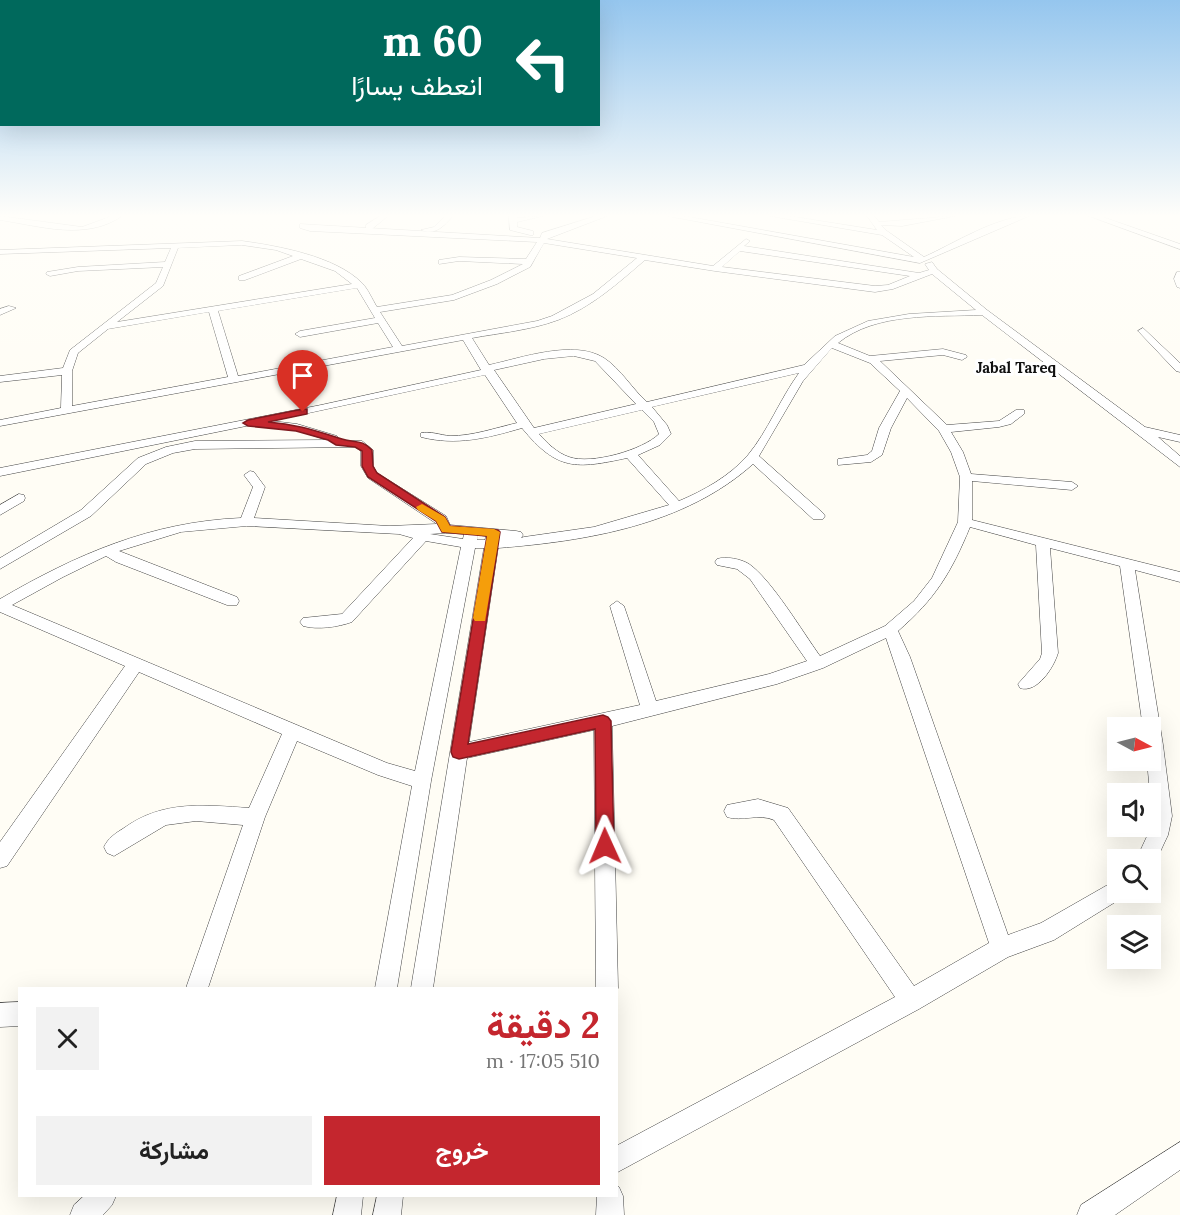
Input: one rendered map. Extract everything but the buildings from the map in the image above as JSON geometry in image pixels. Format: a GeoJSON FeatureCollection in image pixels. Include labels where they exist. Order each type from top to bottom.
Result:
{"type":"FeatureCollection","features":[{"type":"Feature","properties":{"kind":"street"},"geometry":{"type":"LineString","coordinates":[[50,274],[57,273]]}},
{"type":"Feature","properties":{"kind":"street"},"geometry":{"type":"LineString","coordinates":[[67,411],[67,371],[73,352],[160,284],[165,273]]}},
{"type":"Feature","properties":{"kind":"street"},"geometry":{"type":"LineString","coordinates":[[242,278],[256,273]]}},
{"type":"Feature","properties":{"kind":"street"},"geometry":{"type":"LineString","coordinates":[[343,273],[359,285],[399,349]]}},
{"type":"Feature","properties":{"kind":"street"},"geometry":{"type":"LineString","coordinates":[[375,310],[460,295],[514,273]]}},
{"type":"Feature","properties":{"kind":"street"},"geometry":{"type":"LineString","coordinates":[[0,423],[525,326],[567,314],[591,301],[625,273]]}},
{"type":"Feature","properties":{"kind":"street"},"geometry":{"type":"LineString","coordinates":[[744,273],[874,289],[889,289],[918,275]]}},
{"type":"Feature","properties":{"kind":"street"},"geometry":{"type":"LineString","coordinates":[[903,273],[918,275]]}},
{"type":"Feature","properties":{"kind":"street"},"geometry":{"type":"LineString","coordinates":[[941,273],[984,312],[1140,429],[1180,463]]}},
{"type":"Feature","properties":{"kind":"street"},"geometry":{"type":"LineString","coordinates":[[1180,274],[1178,279],[1180,285]]}},
{"type":"Feature","properties":{"kind":"street"},"geometry":{"type":"LineString","coordinates":[[104,327],[359,285]]}},
{"type":"Feature","properties":{"kind":"street"},"geometry":{"type":"LineString","coordinates":[[0,312],[12,308]]}},
{"type":"Feature","properties":{"kind":"street"},"geometry":{"type":"LineString","coordinates":[[213,309],[234,380]]}},
{"type":"Feature","properties":{"kind":"street"},"geometry":{"type":"LineString","coordinates":[[0,606],[61,570],[106,550],[142,537],[176,530],[246,522],[493,538],[545,538],[605,529],[677,507],[740,470],[753,457],[806,368],[831,344],[846,334],[882,322],[921,316],[984,312]]}},
{"type":"Feature","properties":{"kind":"street"},"geometry":{"type":"LineString","coordinates":[[300,334],[381,320]]}},
{"type":"Feature","properties":{"kind":"street"},"geometry":{"type":"LineString","coordinates":[[1143,331],[1180,369]]}},
{"type":"Feature","properties":{"kind":"street"},"geometry":{"type":"LineString","coordinates":[[0,472],[248,423],[488,370],[565,353],[590,355],[605,364],[664,429],[664,435],[655,444],[630,454],[593,463],[572,462],[554,456],[528,428],[488,370],[466,337]]}},
{"type":"Feature","properties":{"kind":"street"},"geometry":{"type":"LineString","coordinates":[[459,752],[603,721],[771,680],[817,664],[890,630],[919,605],[938,580],[954,549],[964,522],[966,477],[957,452],[944,429],[884,368],[870,358],[831,344]]}},
{"type":"Feature","properties":{"kind":"street"},"geometry":{"type":"LineString","coordinates":[[870,358],[943,351],[962,357]]}},
{"type":"Feature","properties":{"kind":"street"},"geometry":{"type":"LineString","coordinates":[[425,435],[453,440],[528,428],[644,406],[806,368]]}},
{"type":"Feature","properties":{"kind":"street"},"geometry":{"type":"LineString","coordinates":[[0,379],[67,371]]}},
{"type":"Feature","properties":{"kind":"street"},"geometry":{"type":"LineString","coordinates":[[842,462],[871,458],[878,452],[885,428],[906,390]]}},
{"type":"Feature","properties":{"kind":"street"},"geometry":{"type":"LineString","coordinates":[[944,429],[999,424],[1020,412]]}},
{"type":"Feature","properties":{"kind":"street"},"geometry":{"type":"LineString","coordinates":[[248,423],[297,428],[332,438],[340,443]]}},
{"type":"Feature","properties":{"kind":"street"},"geometry":{"type":"LineString","coordinates":[[1140,429],[1180,439]]}},
{"type":"Feature","properties":{"kind":"street"},"geometry":{"type":"LineString","coordinates":[[0,564],[86,513],[142,461],[162,453],[195,445],[357,443],[367,450],[367,466],[372,475],[441,519],[446,529]]}},
{"type":"Feature","properties":{"kind":"street"},"geometry":{"type":"LineString","coordinates":[[630,454],[677,507]]}},
{"type":"Feature","properties":{"kind":"street"},"geometry":{"type":"LineString","coordinates":[[753,457],[818,516]]}},
{"type":"Feature","properties":{"kind":"street"},"geometry":{"type":"LineString","coordinates":[[246,522],[259,487],[250,475]]}},
{"type":"Feature","properties":{"kind":"street"},"geometry":{"type":"LineString","coordinates":[[966,477],[1072,486]]}},
{"type":"Feature","properties":{"kind":"street"},"geometry":{"type":"LineString","coordinates":[[0,511],[19,498]]}},
{"type":"Feature","properties":{"kind":"street"},"geometry":{"type":"LineString","coordinates":[[964,522],[1180,577]]}},
{"type":"Feature","properties":{"kind":"street"},"geometry":{"type":"LineString","coordinates":[[308,622],[339,621],[347,618],[424,533],[446,529],[470,536]]}},
{"type":"Feature","properties":{"kind":"street"},"geometry":{"type":"LineString","coordinates":[[386,987],[422,781],[470,536]]}},
{"type":"Feature","properties":{"kind":"street"},"geometry":{"type":"LineString","coordinates":[[422,987],[493,538]]}},
{"type":"Feature","properties":{"kind":"street"},"geometry":{"type":"LineString","coordinates":[[1026,684],[1047,662],[1050,653],[1043,542]]}},
{"type":"Feature","properties":{"kind":"street"},"geometry":{"type":"LineString","coordinates":[[106,550],[121,559],[232,601]]}},
{"type":"Feature","properties":{"kind":"street"},"geometry":{"type":"LineString","coordinates":[[722,562],[741,565],[755,576],[817,664]]}},
{"type":"Feature","properties":{"kind":"street"},"geometry":{"type":"LineString","coordinates":[[1126,564],[1154,745],[1162,816],[1158,835],[1151,849]]}},
{"type":"Feature","properties":{"kind":"street"},"geometry":{"type":"LineString","coordinates":[[0,606],[292,732],[384,770],[422,781]]}},
{"type":"Feature","properties":{"kind":"street"},"geometry":{"type":"LineString","coordinates":[[617,606],[650,708]]}},
{"type":"Feature","properties":{"kind":"street"},"geometry":{"type":"LineString","coordinates":[[890,630],[902,657],[1002,948]]}},
{"type":"Feature","properties":{"kind":"street"},"geometry":{"type":"LineString","coordinates":[[0,859],[135,665]]}},
{"type":"Feature","properties":{"kind":"street"},"geometry":{"type":"LineString","coordinates":[[603,721],[607,987]]}},
{"type":"Feature","properties":{"kind":"street"},"geometry":{"type":"LineString","coordinates":[[197,987],[255,817],[292,732]]}},
{"type":"Feature","properties":{"kind":"street"},"geometry":{"type":"LineString","coordinates":[[734,811],[754,805],[770,808],[781,814],[911,1001]]}},
{"type":"Feature","properties":{"kind":"street"},"geometry":{"type":"LineString","coordinates":[[114,847],[134,830],[165,815],[181,812],[255,817]]}},
{"type":"Feature","properties":{"kind":"street"},"geometry":{"type":"LineString","coordinates":[[618,1159],[911,1001],[1002,948],[1046,932],[1107,896]]}},
{"type":"Feature","properties":{"kind":"street"},"geometry":{"type":"LineString","coordinates":[[0,1015],[18,1014]]}},
{"type":"Feature","properties":{"kind":"street"},"geometry":{"type":"LineString","coordinates":[[1091,1215],[1180,1155]]}},
{"type":"Feature","properties":{"kind":"street"},"geometry":{"type":"LineString","coordinates":[[84,1215],[103,1197]]}},
{"type":"Feature","properties":{"kind":"street"},"geometry":{"type":"LineString","coordinates":[[347,1215],[350,1197]]}},
{"type":"Feature","properties":{"kind":"street"},"geometry":{"type":"LineString","coordinates":[[387,1215],[390,1197]]}},
{"type":"Feature","properties":{"kind":"street"},"geometry":{"type":"LineString","coordinates":[[610,1197],[610,1215]]}},
{"type":"Feature","properties":{"kind":"slow traffic"},"geometry":{"type":"LineString","coordinates":[[422,507],[441,519],[446,529],[494,532],[480,618]]}},
{"type":"Feature","properties":{"kind":"district","name":"Jabal Tareq"},"geometry":{"type":"Point","coordinates":[1016,367]}},
{"type":"Feature","properties":{"kind":"route"},"geometry":{"type":"LineString","coordinates":[[303,412],[248,423],[287,426],[332,438],[340,443],[357,443],[367,450],[368,471],[372,475],[441,519],[446,529],[494,532],[459,752],[603,721],[605,846]]}}]}
